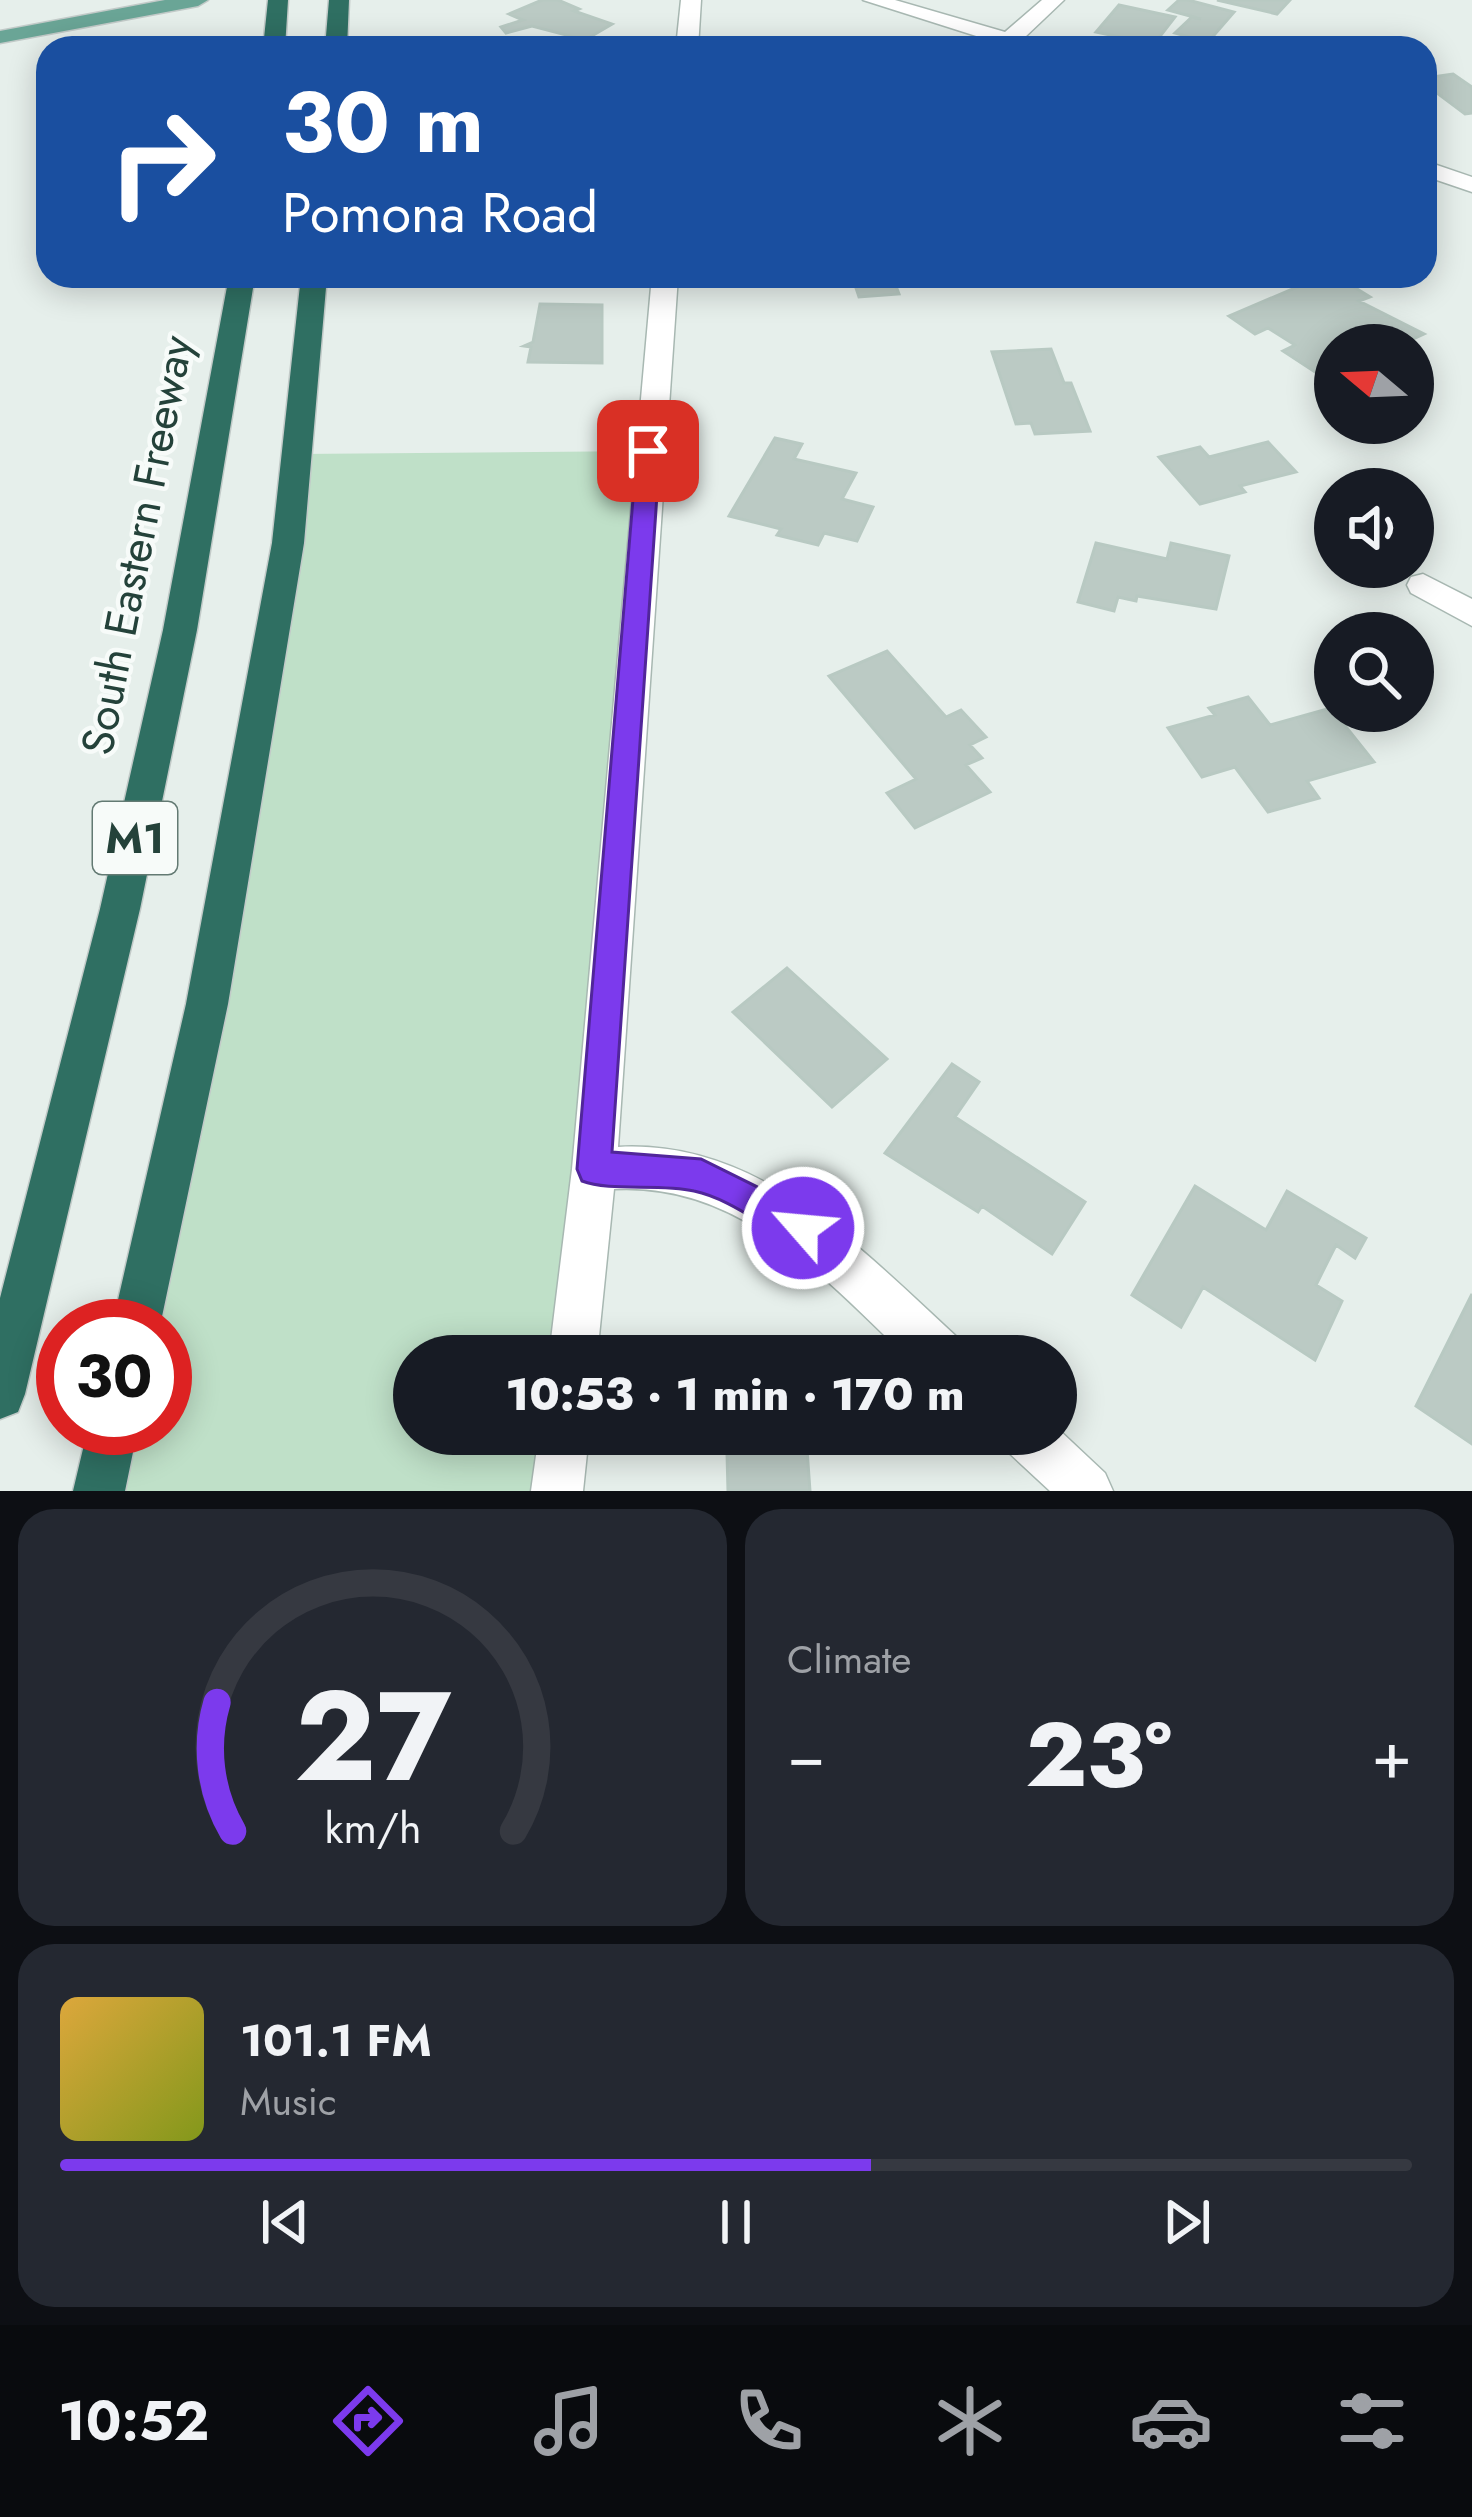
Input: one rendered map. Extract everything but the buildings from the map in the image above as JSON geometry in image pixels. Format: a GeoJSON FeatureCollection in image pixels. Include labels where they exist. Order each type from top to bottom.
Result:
{"type":"FeatureCollection","features":[{"type":"Feature","properties":{"kind":"highway"},"geometry":{"type":"LineString","coordinates":[[275,36],[278,0]]}},
{"type":"Feature","properties":{"kind":"highway"},"geometry":{"type":"LineString","coordinates":[[337,36],[339,0]]}},
{"type":"Feature","properties":{"kind":"highway","name":"South Eastern Freeway"},"geometry":{"type":"LineString","coordinates":[[0,1394],[121,909],[180,630],[240,288]]}},
{"type":"Feature","properties":{"kind":"highway","name":"M1"},"geometry":{"type":"LineString","coordinates":[[142,1299],[207,1004],[288,543],[313,288]]}},
{"type":"Feature","properties":{"kind":"highway"},"geometry":{"type":"LineString","coordinates":[[99,1491],[107,1455]]}},
{"type":"Feature","properties":{"kind":"main road"},"geometry":{"type":"LineString","coordinates":[[0,37],[198,0]]}},
{"type":"Feature","properties":{"kind":"street"},"geometry":{"type":"LineString","coordinates":[[689,36],[691,0]]}},
{"type":"Feature","properties":{"kind":"street"},"geometry":{"type":"LineString","coordinates":[[873,0],[996,36]]}},
{"type":"Feature","properties":{"kind":"street"},"geometry":{"type":"LineString","coordinates":[[1014,36],[1054,0]]}},
{"type":"Feature","properties":{"kind":"street"},"geometry":{"type":"LineString","coordinates":[[1437,172],[1472,185]]}},
{"type":"Feature","properties":{"kind":"street"},"geometry":{"type":"LineString","coordinates":[[575,1335],[594,1169],[664,288]]}},
{"type":"Feature","properties":{"kind":"street"},"geometry":{"type":"LineString","coordinates":[[1428,588],[1472,614]]}},
{"type":"Feature","properties":{"kind":"street"},"geometry":{"type":"LineString","coordinates":[[594,1169],[631,1167],[701,1175],[803,1228],[919,1335]]}},
{"type":"Feature","properties":{"kind":"street"},"geometry":{"type":"LineString","coordinates":[[557,1491],[561,1455]]}},
{"type":"Feature","properties":{"kind":"street"},"geometry":{"type":"LineString","coordinates":[[1048,1455],[1087,1491]]}},
{"type":"Feature","properties":{"kind":"green space"},"geometry":{"type":"Polygon","coordinates":[[[648,451],[569,1335],[393,1335],[393,1455],[558,1455],[554,1491],[99,1491],[107,1455],[192,1455],[192,1299],[141,1299],[298,454],[648,451]]]}},
{"type":"Feature","properties":{"kind":"route"},"geometry":{"type":"LineString","coordinates":[[648,451],[594,1169],[631,1167],[701,1175],[803,1228]]}}]}
